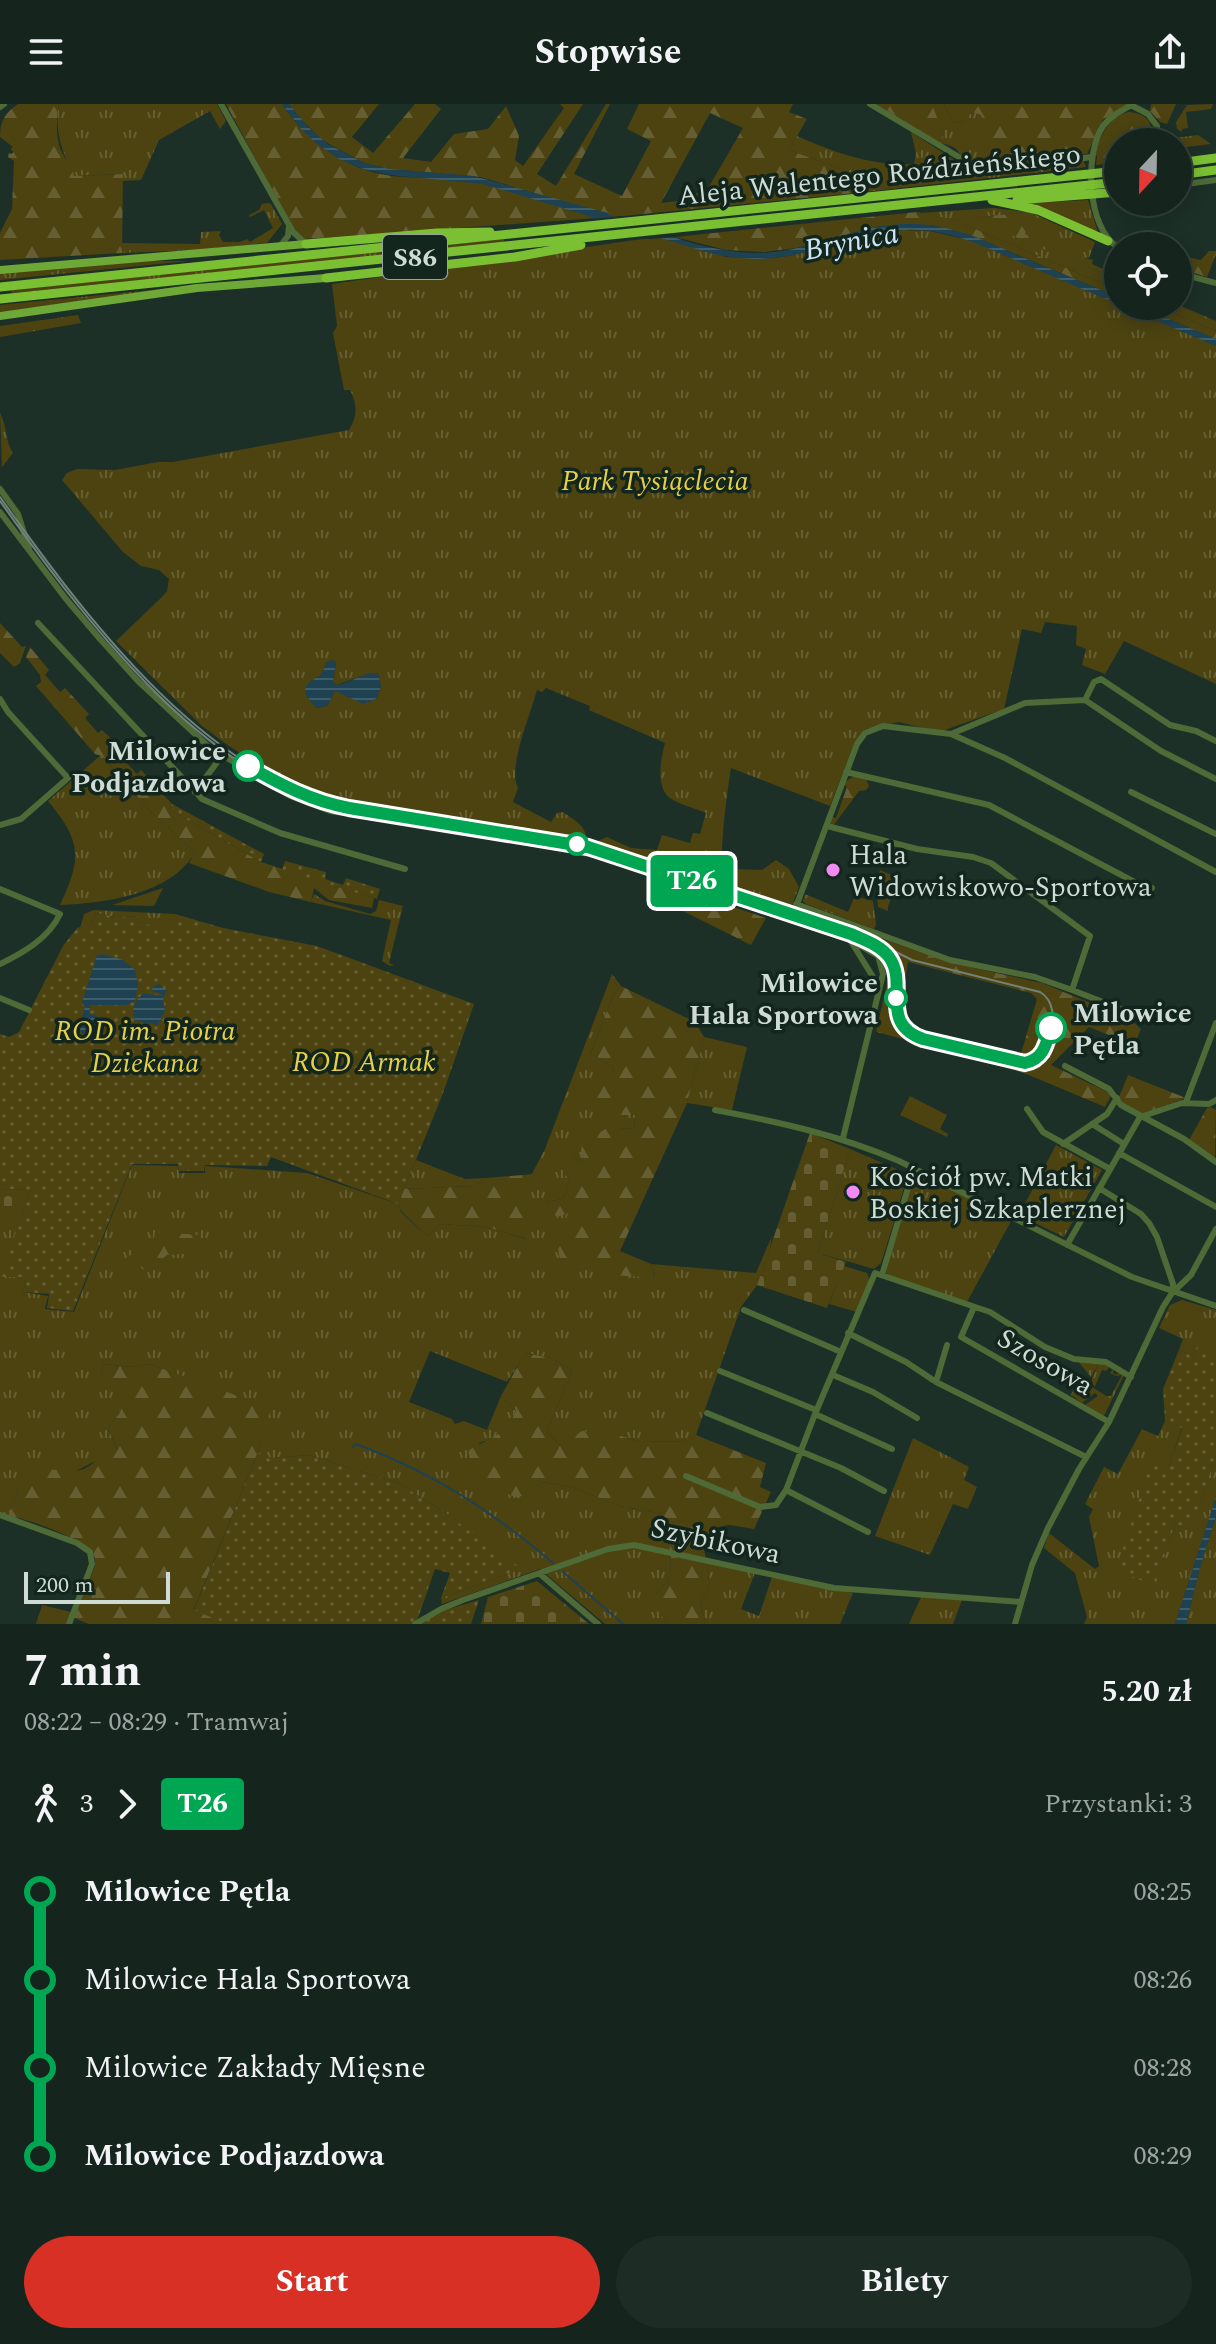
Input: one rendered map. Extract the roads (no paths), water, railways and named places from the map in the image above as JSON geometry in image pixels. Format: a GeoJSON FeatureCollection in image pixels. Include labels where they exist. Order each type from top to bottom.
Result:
{"type":"FeatureCollection","features":[{"type":"Feature","properties":{"kind":"highway"},"geometry":{"type":"LineString","coordinates":[[1192,161],[1216,158]]}},
{"type":"Feature","properties":{"kind":"highway","name":"Aleja Walentego Roździeńskiego"},"geometry":{"type":"LineString","coordinates":[[525,233],[1076,176],[1104,170]]}},
{"type":"Feature","properties":{"kind":"highway"},"geometry":{"type":"LineString","coordinates":[[1192,173],[1216,170]]}},
{"type":"Feature","properties":{"kind":"highway","name":"Aleja Walentego Roździeńskiego"},"geometry":{"type":"LineString","coordinates":[[600,237],[973,198],[1104,191]]}},
{"type":"Feature","properties":{"kind":"highway"},"geometry":{"type":"LineString","coordinates":[[1002,202],[1078,192]]}},
{"type":"Feature","properties":{"kind":"highway"},"geometry":{"type":"LineString","coordinates":[[973,198],[1045,212],[1104,239]]}},
{"type":"Feature","properties":{"kind":"highway"},"geometry":{"type":"LineString","coordinates":[[306,244],[470,231],[525,233]]}},
{"type":"Feature","properties":{"kind":"highway","name":"S86"},"geometry":{"type":"LineString","coordinates":[[0,287],[525,233]]}},
{"type":"Feature","properties":{"kind":"highway"},"geometry":{"type":"LineString","coordinates":[[326,278],[515,257],[582,245],[600,237]]}},
{"type":"Feature","properties":{"kind":"highway","name":"S86"},"geometry":{"type":"LineString","coordinates":[[0,299],[600,237]]}},
{"type":"Feature","properties":{"kind":"main road"},"geometry":{"type":"LineString","coordinates":[[0,270],[306,244]]}},
{"type":"Feature","properties":{"kind":"main road"},"geometry":{"type":"LineString","coordinates":[[0,316],[197,288],[326,278]]}},
{"type":"Feature","properties":{"kind":"street"},"geometry":{"type":"LineString","coordinates":[[221,104],[289,226],[306,244]]}},
{"type":"Feature","properties":{"kind":"street"},"geometry":{"type":"LineString","coordinates":[[870,104],[979,169],[1032,166],[1091,157]]}},
{"type":"Feature","properties":{"kind":"street"},"geometry":{"type":"LineString","coordinates":[[1104,232],[1096,213],[1091,157],[1103,127],[1116,113],[1132,104],[1148,114],[1157,128]]}},
{"type":"Feature","properties":{"kind":"street"},"geometry":{"type":"LineString","coordinates":[[1147,104],[1148,114]]}},
{"type":"Feature","properties":{"kind":"street"},"geometry":{"type":"LineString","coordinates":[[1192,183],[1216,180]]}},
{"type":"Feature","properties":{"kind":"street"},"geometry":{"type":"LineString","coordinates":[[280,246],[288,236],[289,226]]}},
{"type":"Feature","properties":{"kind":"street"},"geometry":{"type":"LineString","coordinates":[[1192,277],[1216,283]]}},
{"type":"Feature","properties":{"kind":"street"},"geometry":{"type":"LineString","coordinates":[[0,489],[18,514],[30,552]]}},
{"type":"Feature","properties":{"kind":"street"},"geometry":{"type":"LineString","coordinates":[[0,512],[66,599],[138,681],[221,757],[311,806],[573,849],[850,940],[878,956],[883,974],[843,1138]]}},
{"type":"Feature","properties":{"kind":"street"},"geometry":{"type":"LineString","coordinates":[[38,623],[202,799],[280,833],[405,869]]}},
{"type":"Feature","properties":{"kind":"street"},"geometry":{"type":"LineString","coordinates":[[1085,700],[1094,682],[1101,679],[1170,725],[1182,726],[1216,741]]}},
{"type":"Feature","properties":{"kind":"street"},"geometry":{"type":"LineString","coordinates":[[0,699],[8,712],[68,778],[21,819],[0,825]]}},
{"type":"Feature","properties":{"kind":"street"},"geometry":{"type":"LineString","coordinates":[[951,734],[1025,703],[1085,700],[1161,751],[1216,779]]}},
{"type":"Feature","properties":{"kind":"street"},"geometry":{"type":"LineString","coordinates":[[791,920],[860,738],[876,727],[951,734],[1005,758],[1216,872]]}},
{"type":"Feature","properties":{"kind":"street"},"geometry":{"type":"LineString","coordinates":[[195,792],[221,757]]}},
{"type":"Feature","properties":{"kind":"street"},"geometry":{"type":"LineString","coordinates":[[846,772],[989,805],[1144,887],[1152,888]]}},
{"type":"Feature","properties":{"kind":"street"},"geometry":{"type":"LineString","coordinates":[[1131,792],[1216,834]]}},
{"type":"Feature","properties":{"kind":"street"},"geometry":{"type":"LineString","coordinates":[[827,826],[917,849],[973,857],[991,863],[1090,936],[1072,990]]}},
{"type":"Feature","properties":{"kind":"street"},"geometry":{"type":"LineString","coordinates":[[0,964],[41,939],[53,928],[60,914],[2,890],[1,899]]}},
{"type":"Feature","properties":{"kind":"street"},"geometry":{"type":"LineString","coordinates":[[796,904],[950,960],[1035,977],[1147,1019]]}},
{"type":"Feature","properties":{"kind":"street"},"geometry":{"type":"LineString","coordinates":[[850,940],[873,977],[877,995]]}},
{"type":"Feature","properties":{"kind":"street"},"geometry":{"type":"LineString","coordinates":[[0,998],[29,1010]]}},
{"type":"Feature","properties":{"kind":"street"},"geometry":{"type":"LineString","coordinates":[[1186,1102],[1216,1023]]}},
{"type":"Feature","properties":{"kind":"street"},"geometry":{"type":"LineString","coordinates":[[1065,1066],[1109,1089],[1121,1105],[1184,1139],[1216,1162]]}},
{"type":"Feature","properties":{"kind":"street"},"geometry":{"type":"LineString","coordinates":[[1063,1144],[1107,1114],[1117,1098]]}},
{"type":"Feature","properties":{"kind":"street"},"geometry":{"type":"LineString","coordinates":[[1067,1245],[1140,1117],[1186,1102],[1209,1104],[1216,1100]]}},
{"type":"Feature","properties":{"kind":"street"},"geometry":{"type":"LineString","coordinates":[[1027,1109],[1040,1129],[1110,1169]]}},
{"type":"Feature","properties":{"kind":"street"},"geometry":{"type":"LineString","coordinates":[[715,1110],[843,1138],[914,1168],[1132,1277],[1216,1306]]}},
{"type":"Feature","properties":{"kind":"street"},"geometry":{"type":"LineString","coordinates":[[1092,1124],[1124,1144]]}},
{"type":"Feature","properties":{"kind":"street"},"geometry":{"type":"LineString","coordinates":[[1119,1153],[1216,1207]]}},
{"type":"Feature","properties":{"kind":"street"},"geometry":{"type":"LineString","coordinates":[[882,1275],[914,1168]]}},
{"type":"Feature","properties":{"kind":"street"},"geometry":{"type":"LineString","coordinates":[[1099,1188],[1141,1214],[1149,1223],[1173,1284],[1172,1293]]}},
{"type":"Feature","properties":{"kind":"street"},"geometry":{"type":"LineString","coordinates":[[1015,1624],[1045,1536],[1086,1457],[1109,1422],[1161,1311],[1172,1293],[1191,1275],[1216,1229]]}},
{"type":"Feature","properties":{"kind":"street"},"geometry":{"type":"LineString","coordinates":[[686,1476],[760,1507],[776,1505],[786,1490],[875,1273],[998,1316],[1056,1352],[1074,1359],[1106,1362],[1131,1377]]}},
{"type":"Feature","properties":{"kind":"street","name":"Szosowa"},"geometry":{"type":"LineString","coordinates":[[974,1307],[961,1337],[1109,1422]]}},
{"type":"Feature","properties":{"kind":"street"},"geometry":{"type":"LineString","coordinates":[[744,1310],[841,1352]]}},
{"type":"Feature","properties":{"kind":"street"},"geometry":{"type":"LineString","coordinates":[[848,1333],[906,1362],[934,1381],[1086,1457]]}},
{"type":"Feature","properties":{"kind":"street"},"geometry":{"type":"LineString","coordinates":[[934,1381],[947,1345]]}},
{"type":"Feature","properties":{"kind":"street"},"geometry":{"type":"LineString","coordinates":[[720,1371],[892,1449]]}},
{"type":"Feature","properties":{"kind":"street"},"geometry":{"type":"LineString","coordinates":[[833,1375],[873,1392],[917,1418]]}},
{"type":"Feature","properties":{"kind":"street"},"geometry":{"type":"LineString","coordinates":[[707,1413],[800,1451],[884,1491]]}},
{"type":"Feature","properties":{"kind":"street"},"geometry":{"type":"LineString","coordinates":[[786,1490],[868,1532]]}},
{"type":"Feature","properties":{"kind":"street"},"geometry":{"type":"LineString","coordinates":[[0,1515],[86,1548],[92,1556],[69,1624]]}},
{"type":"Feature","properties":{"kind":"street","name":"Szybikowa"},"geometry":{"type":"LineString","coordinates":[[415,1624],[441,1609],[608,1549],[634,1545],[834,1588],[1021,1602]]}},
{"type":"Feature","properties":{"kind":"street"},"geometry":{"type":"LineString","coordinates":[[540,1574],[598,1624]]}},
{"type":"Feature","properties":{"kind":"water"},"geometry":{"type":"Polygon","coordinates":[[[282,104],[289,104],[326,143],[364,163],[390,169],[474,176],[608,213],[711,248],[775,252],[881,226],[932,225],[958,231],[1104,291],[1104,298],[980,245],[951,235],[921,230],[874,234],[772,258],[713,254],[483,184],[390,175],[363,169],[339,159],[303,131],[282,104]]]}},
{"type":"Feature","properties":{"kind":"water"},"geometry":{"type":"Polygon","coordinates":[[[1155,320],[1171,320],[1216,339],[1216,346],[1155,320]]]}},
{"type":"Feature","properties":{"kind":"water"},"geometry":{"type":"Polygon","coordinates":[[[333,660],[336,663],[333,681],[336,685],[378,673],[381,687],[376,699],[363,704],[335,691],[327,706],[316,708],[306,695],[305,688],[321,675],[327,662],[333,660]]]}},
{"type":"Feature","properties":{"kind":"water"},"geometry":{"type":"Polygon","coordinates":[[[97,955],[123,960],[135,970],[138,985],[135,1001],[127,1005],[90,1005],[89,1013],[99,1017],[102,1025],[95,1039],[85,1036],[78,1029],[85,1007],[82,1003],[97,955]]]}},
{"type":"Feature","properties":{"kind":"water"},"geometry":{"type":"Polygon","coordinates":[[[159,984],[167,991],[163,998],[165,1011],[158,1025],[136,1021],[133,1009],[136,1002],[144,993],[162,996],[152,991],[159,984]]]}},
{"type":"Feature","properties":{"kind":"water"},"geometry":{"type":"Polygon","coordinates":[[[1216,1497],[1216,1516],[1186,1624],[1175,1624],[1216,1497]]]}},
{"type":"Feature","properties":{"kind":"waterway"},"geometry":{"type":"LineString","coordinates":[[353,1447],[356,1444],[384,1455],[436,1480],[507,1526],[553,1563]]}},
{"type":"Feature","properties":{"kind":"waterway"},"geometry":{"type":"LineString","coordinates":[[562,1571],[623,1624]]}},
{"type":"Feature","properties":{"kind":"tram line"},"geometry":{"type":"LineString","coordinates":[[0,497],[67,588],[147,680],[192,722],[239,758],[288,786],[340,804],[559,839],[602,849],[862,935],[912,960],[1040,992],[1048,999],[1052,1010],[1051,1034],[1046,1045],[1039,1055],[1018,1063],[915,1036],[900,1016],[892,961],[880,948],[851,934],[588,847],[340,807],[289,790],[239,762],[192,726],[147,684],[66,591],[0,501]]}},
{"type":"Feature","properties":{"kind":"tram line","name":"T26"},"geometry":{"type":"LineString","coordinates":[[248,766],[290,790],[319,801],[588,847],[851,934],[880,948],[891,959],[895,969],[899,1019],[908,1031],[923,1039],[1025,1063],[1042,1053],[1051,1028]]}},
{"type":"Feature","properties":{"kind":"place","name":"Milowice Podjazdowa"},"geometry":{"type":"Point","coordinates":[248,766]}},
{"type":"Feature","properties":{"kind":"place","name":"Hala Widowiskowo-Sportowa"},"geometry":{"type":"Point","coordinates":[833,870]}},
{"type":"Feature","properties":{"kind":"place","name":"Milowice Hala Sportowa"},"geometry":{"type":"Point","coordinates":[896,998]}},
{"type":"Feature","properties":{"kind":"place","name":"Milowice Pętla"},"geometry":{"type":"Point","coordinates":[1051,1028]}},
{"type":"Feature","properties":{"kind":"place","name":"Kościół pw. Matki Boskiej Szkaplerznej"},"geometry":{"type":"Point","coordinates":[853,1192]}},
{"type":"Feature","properties":{"kind":"water label","name":"Brynica"},"geometry":{"type":"Point","coordinates":[851,241]}},
{"type":"Feature","properties":{"kind":"park label","name":"Park Tysiąclecia"},"geometry":{"type":"Point","coordinates":[655,480]}},
{"type":"Feature","properties":{"kind":"park label","name":"ROD im. Piotra Dziekana"},"geometry":{"type":"Point","coordinates":[145,1046]}},
{"type":"Feature","properties":{"kind":"park label","name":"ROD Armak"},"geometry":{"type":"Point","coordinates":[364,1061]}}]}
